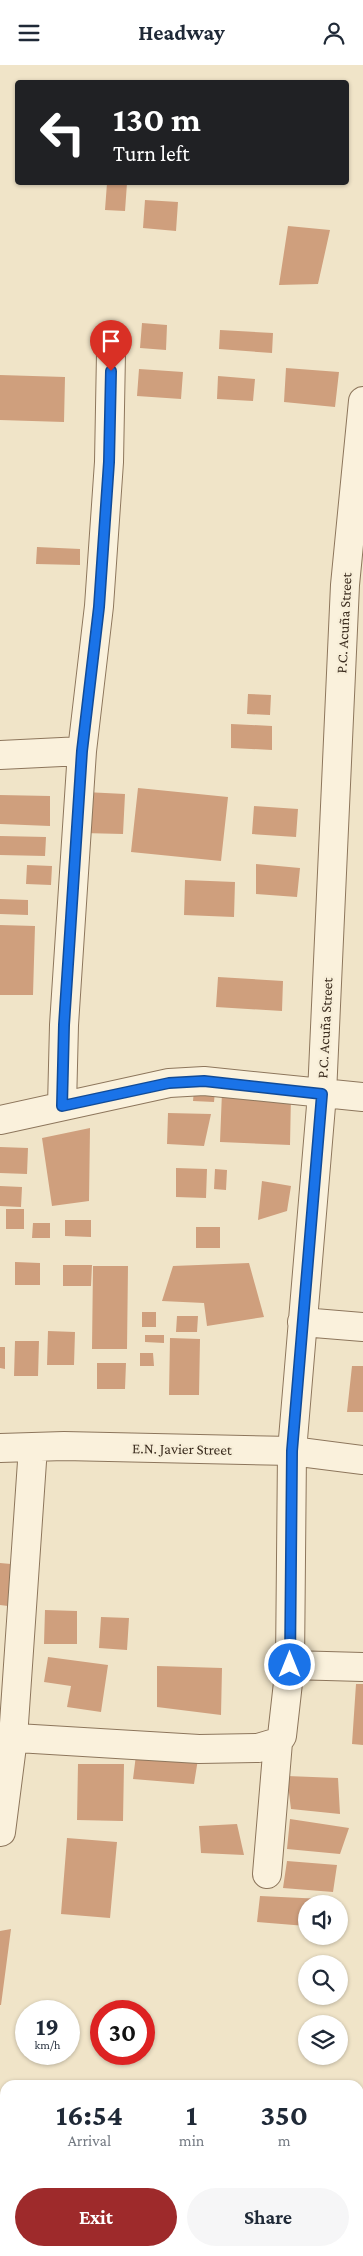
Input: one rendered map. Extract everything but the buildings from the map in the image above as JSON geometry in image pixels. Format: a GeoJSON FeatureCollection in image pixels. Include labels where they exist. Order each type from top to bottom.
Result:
{"type":"FeatureCollection","features":[{"type":"Feature","properties":{"kind":"street"},"geometry":{"type":"LineString","coordinates":[[62,1106],[64,1025],[82,751],[99,607],[109,462],[111,353]]}},
{"type":"Feature","properties":{"kind":"street","name":"P.C. Acuña Street"},"geometry":{"type":"LineString","coordinates":[[267,1874],[278,1743],[282,1736],[290,1665],[292,1451],[322,1094],[354,586],[363,401]]}},
{"type":"Feature","properties":{"kind":"street"},"geometry":{"type":"LineString","coordinates":[[0,755],[82,751]]}},
{"type":"Feature","properties":{"kind":"street"},"geometry":{"type":"LineString","coordinates":[[0,1120],[169,1083],[196,1081],[363,1097]]}},
{"type":"Feature","properties":{"kind":"street"},"geometry":{"type":"LineString","coordinates":[[302,1322],[363,1327]]}},
{"type":"Feature","properties":{"kind":"street","name":"E.N. Javier Street"},"geometry":{"type":"LineString","coordinates":[[0,1448],[64,1446],[292,1451],[363,1459]]}},
{"type":"Feature","properties":{"kind":"street"},"geometry":{"type":"LineString","coordinates":[[1,1832],[6,1737],[33,1447]]}},
{"type":"Feature","properties":{"kind":"street"},"geometry":{"type":"LineString","coordinates":[[290,1665],[363,1667]]}},
{"type":"Feature","properties":{"kind":"street"},"geometry":{"type":"LineString","coordinates":[[6,1737],[198,1749],[258,1748],[278,1743]]}},
{"type":"Feature","properties":{"kind":"route"},"geometry":{"type":"LineString","coordinates":[[111,371],[109,462],[99,607],[82,751],[64,1025],[62,1106],[169,1083],[204,1081],[322,1094],[292,1451],[290,1665]]}}]}
